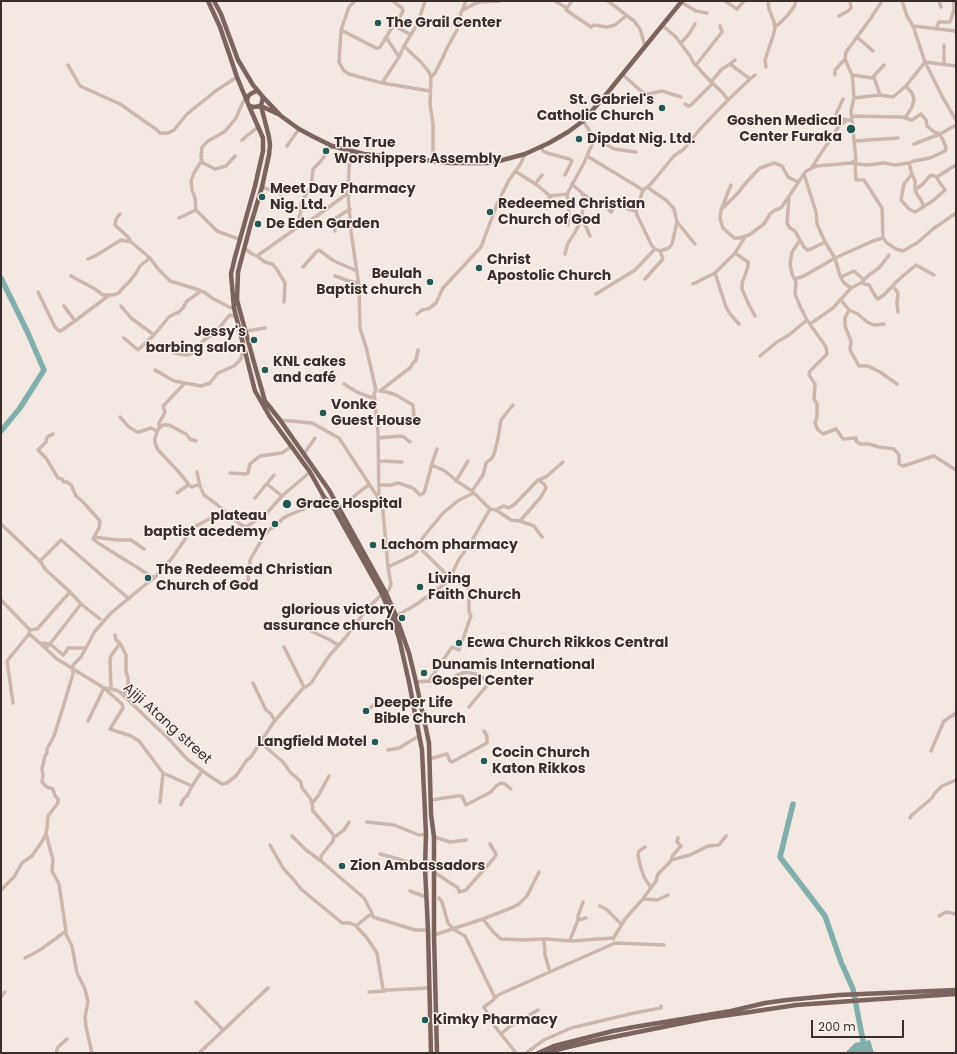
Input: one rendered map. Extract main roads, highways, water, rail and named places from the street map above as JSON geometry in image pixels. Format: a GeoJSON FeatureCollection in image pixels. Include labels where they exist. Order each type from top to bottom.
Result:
{"type":"FeatureCollection","features":[{"type":"Feature","properties":{"kind":"main road"},"geometry":{"type":"LineString","coordinates":[[208,1],[220,27],[246,100],[264,138],[263,151],[255,186],[231,274],[236,318],[255,391],[270,417],[310,472],[324,497],[332,505],[384,594],[399,638],[422,750],[426,834],[425,868],[431,1053]]}},
{"type":"Feature","properties":{"kind":"main road"},"geometry":{"type":"LineString","coordinates":[[214,1],[221,14],[238,60],[249,80],[281,116]]}},
{"type":"Feature","properties":{"kind":"main road"},"geometry":{"type":"LineString","coordinates":[[249,106],[261,106],[281,116],[317,139],[332,146],[364,154],[457,163],[487,163],[506,160],[525,154],[549,143],[583,121],[681,2]]}},
{"type":"Feature","properties":{"kind":"main road"},"geometry":{"type":"LineString","coordinates":[[246,100],[248,96],[258,91]]}},
{"type":"Feature","properties":{"kind":"main road"},"geometry":{"type":"LineString","coordinates":[[263,97],[261,106],[270,145],[269,156],[262,187],[238,272],[237,300],[265,401],[329,490],[396,616],[409,653],[428,744],[432,800],[431,814],[434,837],[434,935],[438,1053]]}},
{"type":"Feature","properties":{"kind":"main road"},"geometry":{"type":"LineString","coordinates":[[266,126],[266,114],[270,111]]}},
{"type":"Feature","properties":{"kind":"main road"},"geometry":{"type":"LineString","coordinates":[[538,1053],[554,1046],[634,1027],[731,1011],[765,1003],[839,995],[956,990]]}},
{"type":"Feature","properties":{"kind":"main road"},"geometry":{"type":"LineString","coordinates":[[547,1053],[598,1040],[708,1018],[796,1006],[956,994]]}},
{"type":"Feature","properties":{"kind":"water"},"geometry":{"type":"Polygon","coordinates":[[[870,1040],[874,1053],[845,1053],[855,1043],[870,1040]]]}},
{"type":"Feature","properties":{"kind":"waterway"},"geometry":{"type":"LineString","coordinates":[[1,278],[44,370],[20,408],[1,431]]}},
{"type":"Feature","properties":{"kind":"waterway"},"geometry":{"type":"LineString","coordinates":[[793,804],[780,857],[825,916],[841,962],[853,989],[863,1041]]}},
{"type":"Feature","properties":{"kind":"place","name":"The Grail Center"},"geometry":{"type":"Point","coordinates":[378,23]}},
{"type":"Feature","properties":{"kind":"place","name":"St. Gabriel's Catholic Church"},"geometry":{"type":"Point","coordinates":[662,108]}},
{"type":"Feature","properties":{"kind":"place","name":"Goshen Medical Center Furaka"},"geometry":{"type":"Point","coordinates":[851,129]}},
{"type":"Feature","properties":{"kind":"place","name":"Dipdat Nig. Ltd."},"geometry":{"type":"Point","coordinates":[579,139]}},
{"type":"Feature","properties":{"kind":"place","name":"The True Worshippers Assembly"},"geometry":{"type":"Point","coordinates":[326,151]}},
{"type":"Feature","properties":{"kind":"place","name":"Meet Day Pharmacy Nig. Ltd."},"geometry":{"type":"Point","coordinates":[262,197]}},
{"type":"Feature","properties":{"kind":"place","name":"Redeemed Christian Church of God"},"geometry":{"type":"Point","coordinates":[490,212]}},
{"type":"Feature","properties":{"kind":"place","name":"De Eden Garden"},"geometry":{"type":"Point","coordinates":[258,224]}},
{"type":"Feature","properties":{"kind":"place","name":"Christ Apostolic Church"},"geometry":{"type":"Point","coordinates":[479,268]}},
{"type":"Feature","properties":{"kind":"place","name":"Beulah Baptist church"},"geometry":{"type":"Point","coordinates":[430,282]}},
{"type":"Feature","properties":{"kind":"place","name":"Jessy's barbing salon"},"geometry":{"type":"Point","coordinates":[254,340]}},
{"type":"Feature","properties":{"kind":"place","name":"KNL cakes and café"},"geometry":{"type":"Point","coordinates":[265,370]}},
{"type":"Feature","properties":{"kind":"place","name":"Vonke Guest House"},"geometry":{"type":"Point","coordinates":[323,413]}},
{"type":"Feature","properties":{"kind":"place","name":"Grace Hospital"},"geometry":{"type":"Point","coordinates":[287,504]}},
{"type":"Feature","properties":{"kind":"place","name":"plateau baptist acedemy"},"geometry":{"type":"Point","coordinates":[275,524]}},
{"type":"Feature","properties":{"kind":"place","name":"Lachom pharmacy"},"geometry":{"type":"Point","coordinates":[373,545]}},
{"type":"Feature","properties":{"kind":"place","name":"The Redeemed Christian Church of God"},"geometry":{"type":"Point","coordinates":[148,578]}},
{"type":"Feature","properties":{"kind":"place","name":"Living Faith Church"},"geometry":{"type":"Point","coordinates":[420,587]}},
{"type":"Feature","properties":{"kind":"place","name":"glorious victory assurance church"},"geometry":{"type":"Point","coordinates":[402,618]}},
{"type":"Feature","properties":{"kind":"place","name":"Ecwa Church Rikkos Central"},"geometry":{"type":"Point","coordinates":[459,643]}},
{"type":"Feature","properties":{"kind":"place","name":"Dunamis International Gospel Center"},"geometry":{"type":"Point","coordinates":[424,673]}},
{"type":"Feature","properties":{"kind":"place","name":"Deeper Life Bible Church"},"geometry":{"type":"Point","coordinates":[366,711]}},
{"type":"Feature","properties":{"kind":"place","name":"Langfield Motel"},"geometry":{"type":"Point","coordinates":[375,742]}},
{"type":"Feature","properties":{"kind":"place","name":"Cocin Church Katon Rikkos"},"geometry":{"type":"Point","coordinates":[484,761]}},
{"type":"Feature","properties":{"kind":"place","name":"Zion Ambassadors"},"geometry":{"type":"Point","coordinates":[342,866]}},
{"type":"Feature","properties":{"kind":"place","name":"Kimky Pharmacy"},"geometry":{"type":"Point","coordinates":[425,1020]}}]}
